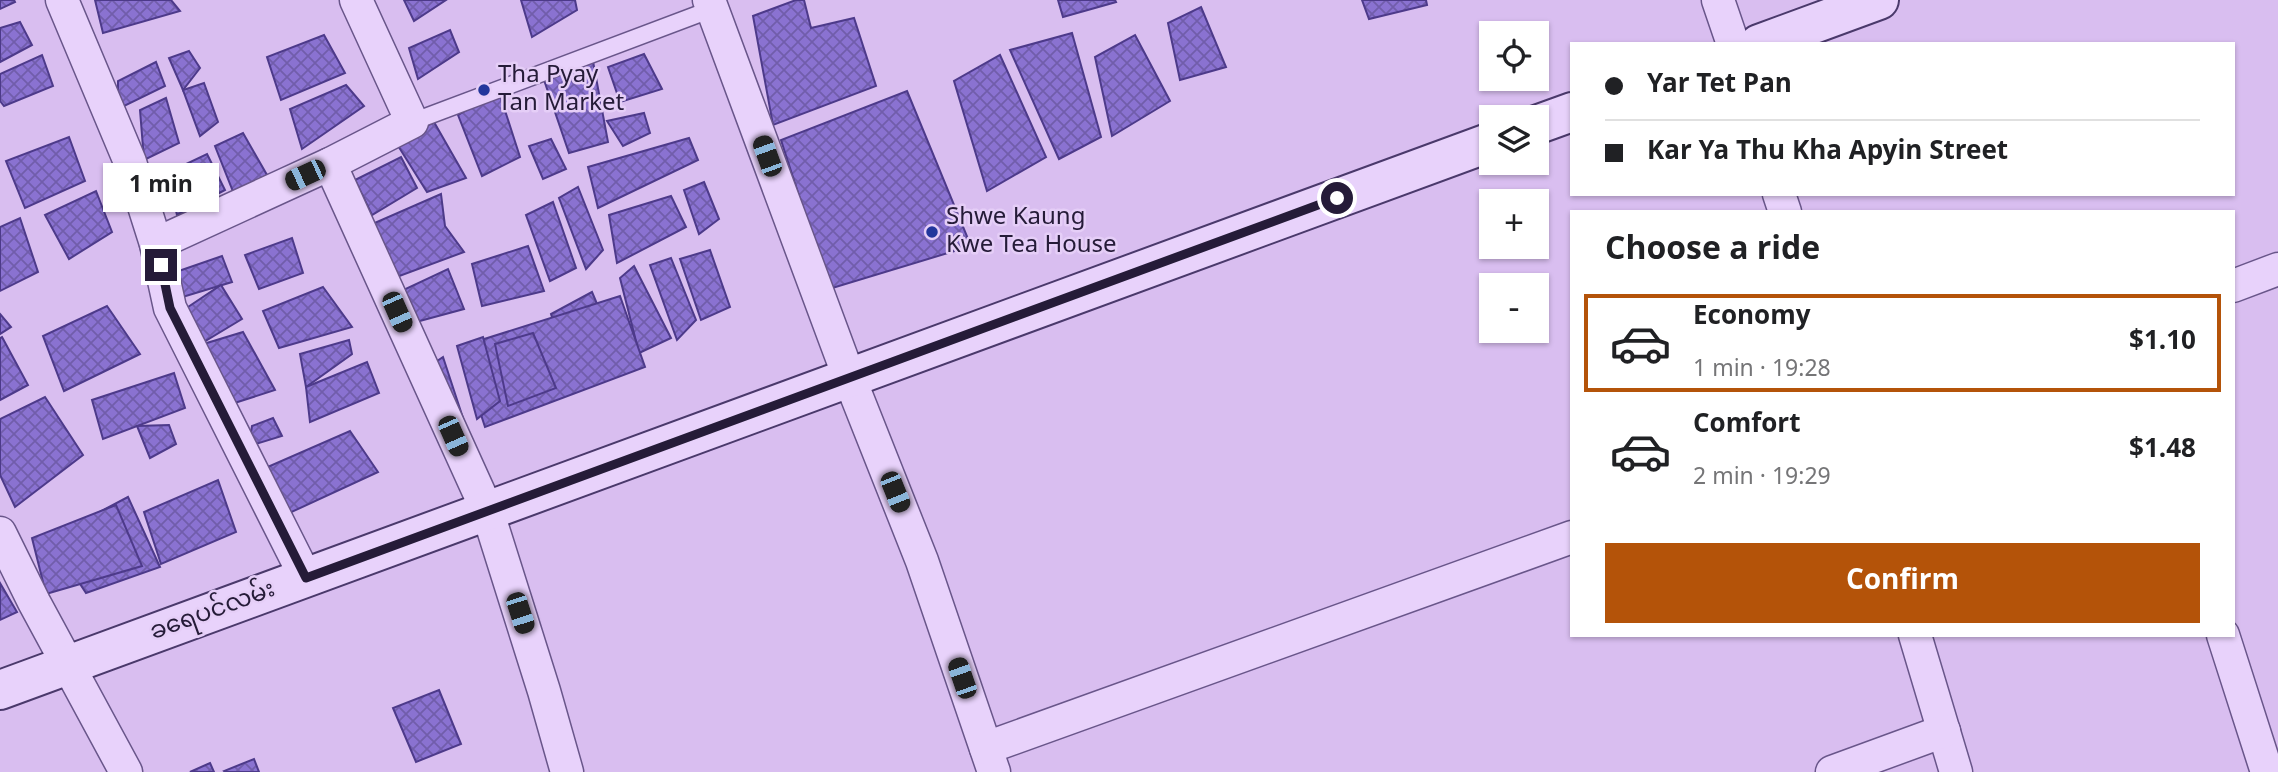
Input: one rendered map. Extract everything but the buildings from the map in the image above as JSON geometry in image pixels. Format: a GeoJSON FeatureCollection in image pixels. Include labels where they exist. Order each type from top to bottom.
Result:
{"type":"FeatureCollection","features":[{"type":"Feature","properties":{"kind":"main road"},"geometry":{"type":"LineString","coordinates":[[1764,42],[1879,0]]}},
{"type":"Feature","properties":{"kind":"main road"},"geometry":{"type":"LineString","coordinates":[[1549,120],[1570,113]]}},
{"type":"Feature","properties":{"kind":"main road","name":"ခရေပင်လမ်း"},"geometry":{"type":"LineString","coordinates":[[0,690],[1479,146]]}},
{"type":"Feature","properties":{"kind":"street"},"geometry":{"type":"LineString","coordinates":[[62,0],[130,162],[156,244],[170,308],[306,578]]}},
{"type":"Feature","properties":{"kind":"street"},"geometry":{"type":"LineString","coordinates":[[156,244],[330,164],[412,122],[356,0]]}},
{"type":"Feature","properties":{"kind":"street"},"geometry":{"type":"LineString","coordinates":[[1718,0],[1732,42]]}},
{"type":"Feature","properties":{"kind":"street"},"geometry":{"type":"LineString","coordinates":[[719,3],[849,377],[922,561],[990,760],[1570,538]]}},
{"type":"Feature","properties":{"kind":"street"},"geometry":{"type":"LineString","coordinates":[[330,164],[487,510],[567,772]]}},
{"type":"Feature","properties":{"kind":"street"},"geometry":{"type":"LineString","coordinates":[[2235,285],[2278,270]]}},
{"type":"Feature","properties":{"kind":"street"},"geometry":{"type":"LineString","coordinates":[[0,533],[125,772]]}},
{"type":"Feature","properties":{"kind":"street"},"geometry":{"type":"LineString","coordinates":[[1916,637],[1956,772]]}},
{"type":"Feature","properties":{"kind":"street"},"geometry":{"type":"LineString","coordinates":[[2224,637],[2267,772]]}},
{"type":"Feature","properties":{"kind":"street"},"geometry":{"type":"LineString","coordinates":[[1832,772],[1944,731]]}},
{"type":"Feature","properties":{"kind":"lane"},"geometry":{"type":"LineString","coordinates":[[412,122],[719,3]]}},
{"type":"Feature","properties":{"kind":"place","name":"Tha Pyay Tan Market"},"geometry":{"type":"Point","coordinates":[484,90]}},
{"type":"Feature","properties":{"kind":"place","name":"Shwe Kaung Kwe Tea House"},"geometry":{"type":"Point","coordinates":[932,232]}},
{"type":"Feature","properties":{"kind":"route"},"geometry":{"type":"LineString","coordinates":[[161,265],[170,308],[306,578],[1337,198]]}}]}
